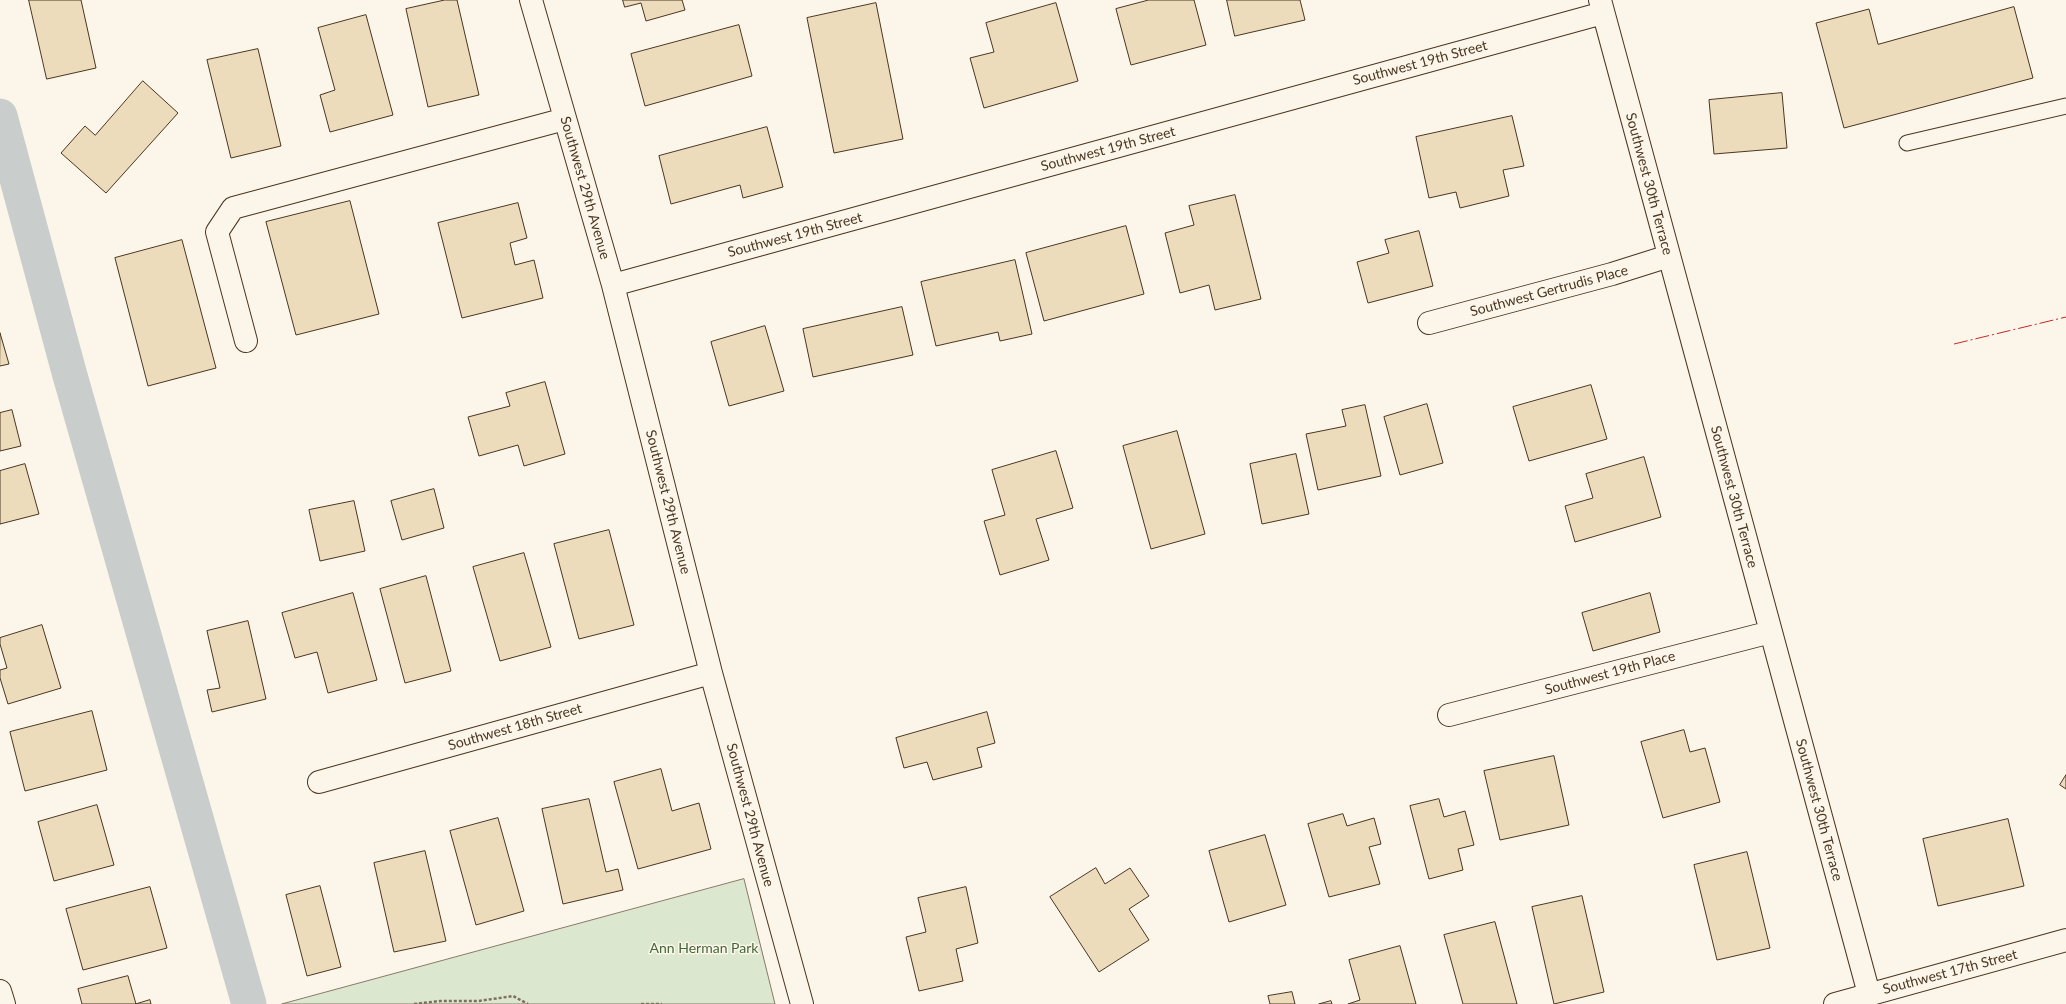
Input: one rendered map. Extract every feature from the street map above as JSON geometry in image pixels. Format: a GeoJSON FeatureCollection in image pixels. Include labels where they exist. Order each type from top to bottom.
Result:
{"type":"FeatureCollection","features":[{"type":"Feature","properties":{"kind":"street","name":"Southwest 29th Avenue"},"geometry":{"type":"LineString","coordinates":[[531,0],[613,285],[711,673],[802,1004]]}},
{"type":"Feature","properties":{"kind":"street","name":"Southwest 30th Terrace"},"geometry":{"type":"LineString","coordinates":[[1601,6],[1869,994]]}},
{"type":"Feature","properties":{"kind":"street","name":"Southwest 19th Street"},"geometry":{"type":"LineString","coordinates":[[613,285],[1601,6]]}},
{"type":"Feature","properties":{"kind":"street"},"geometry":{"type":"LineString","coordinates":[[246,341],[216,232],[233,208],[565,119]]}},
{"type":"Feature","properties":{"kind":"street","name":"Southwest Gertrudis Place"},"geometry":{"type":"LineString","coordinates":[[1429,323],[1612,274],[1669,256]]}},
{"type":"Feature","properties":{"kind":"street","name":"Southwest 19th Place"},"geometry":{"type":"LineString","coordinates":[[1449,715],[1771,632]]}},
{"type":"Feature","properties":{"kind":"street","name":"Southwest 18th Street"},"geometry":{"type":"LineString","coordinates":[[319,782],[711,673]]}},
{"type":"Feature","properties":{"kind":"street","name":"Southwest 17th Street"},"geometry":{"type":"LineString","coordinates":[[1835,1004],[2066,940]]}},
{"type":"Feature","properties":{"kind":"street"},"geometry":{"type":"LineString","coordinates":[[0,991],[4,1004]]}},
{"type":"Feature","properties":{"kind":"lane"},"geometry":{"type":"LineString","coordinates":[[1907,143],[2066,106]]}},
{"type":"Feature","properties":{"kind":"path"},"geometry":{"type":"LineString","coordinates":[[414,1004],[440,1001],[479,1001],[513,996],[528,1004]]}},
{"type":"Feature","properties":{"kind":"path"},"geometry":{"type":"LineString","coordinates":[[641,1004],[662,1004]]}},
{"type":"Feature","properties":{"kind":"green space","name":"Ann Herman Park"},"geometry":{"type":"Polygon","coordinates":[[[744,879],[775,1004],[282,1004],[744,879]]]}},
{"type":"Feature","properties":{"kind":"building"},"geometry":{"type":"Polygon","coordinates":[[[29,0],[81,0],[96,68],[47,79],[29,0]]]}},
{"type":"Feature","properties":{"kind":"building"},"geometry":{"type":"Polygon","coordinates":[[[445,0],[457,0],[479,95],[428,107],[406,9],[445,0]]]}},
{"type":"Feature","properties":{"kind":"building"},"geometry":{"type":"Polygon","coordinates":[[[623,0],[682,0],[685,10],[646,21],[641,3],[625,7],[623,0]]]}},
{"type":"Feature","properties":{"kind":"building"},"geometry":{"type":"Polygon","coordinates":[[[1149,0],[1194,0],[1206,45],[1131,65],[1116,9],[1149,0]]]}},
{"type":"Feature","properties":{"kind":"building"},"geometry":{"type":"Polygon","coordinates":[[[1227,0],[1300,0],[1305,20],[1235,36],[1227,0]]]}},
{"type":"Feature","properties":{"kind":"building"},"geometry":{"type":"Polygon","coordinates":[[[876,3],[903,139],[834,153],[807,18],[876,3]]]}},
{"type":"Feature","properties":{"kind":"building"},"geometry":{"type":"Polygon","coordinates":[[[1056,3],[1078,81],[984,108],[970,58],[994,52],[986,23],[1056,3]]]}},
{"type":"Feature","properties":{"kind":"building"},"geometry":{"type":"Polygon","coordinates":[[[2014,7],[2033,78],[1844,128],[1816,23],[1869,9],[1878,44],[2014,7]]]}},
{"type":"Feature","properties":{"kind":"building"},"geometry":{"type":"Polygon","coordinates":[[[366,15],[393,115],[330,132],[320,95],[335,90],[318,28],[366,15]]]}},
{"type":"Feature","properties":{"kind":"building"},"geometry":{"type":"Polygon","coordinates":[[[739,25],[752,76],[645,106],[631,54],[739,25]]]}},
{"type":"Feature","properties":{"kind":"building"},"geometry":{"type":"Polygon","coordinates":[[[258,49],[281,146],[231,158],[207,60],[258,49]]]}},
{"type":"Feature","properties":{"kind":"building"},"geometry":{"type":"Polygon","coordinates":[[[143,81],[178,113],[106,193],[61,153],[85,126],[95,135],[143,81]]]}},
{"type":"Feature","properties":{"kind":"building"},"geometry":{"type":"Polygon","coordinates":[[[1782,93],[1787,148],[1714,154],[1709,100],[1782,93]]]}},
{"type":"Feature","properties":{"kind":"building"},"geometry":{"type":"Polygon","coordinates":[[[1512,116],[1524,166],[1503,170],[1509,196],[1460,208],[1456,192],[1429,198],[1416,137],[1512,116]]]}},
{"type":"Feature","properties":{"kind":"building"},"geometry":{"type":"Polygon","coordinates":[[[767,127],[783,187],[743,198],[740,185],[671,204],[659,156],[767,127]]]}},
{"type":"Feature","properties":{"kind":"building"},"geometry":{"type":"Polygon","coordinates":[[[1235,195],[1261,299],[1215,310],[1209,285],[1180,293],[1165,233],[1194,225],[1189,206],[1235,195]]]}},
{"type":"Feature","properties":{"kind":"building"},"geometry":{"type":"Polygon","coordinates":[[[350,201],[379,314],[296,335],[266,222],[350,201]]]}},
{"type":"Feature","properties":{"kind":"building"},"geometry":{"type":"Polygon","coordinates":[[[518,203],[527,238],[510,243],[515,265],[534,260],[543,298],[462,318],[438,223],[518,203]]]}},
{"type":"Feature","properties":{"kind":"building"},"geometry":{"type":"Polygon","coordinates":[[[1126,226],[1144,294],[1044,321],[1026,253],[1126,226]]]}},
{"type":"Feature","properties":{"kind":"building"},"geometry":{"type":"Polygon","coordinates":[[[1419,231],[1433,286],[1368,303],[1357,262],[1389,253],[1385,240],[1419,231]]]}},
{"type":"Feature","properties":{"kind":"building"},"geometry":{"type":"Polygon","coordinates":[[[182,240],[216,368],[148,386],[115,258],[182,240]]]}},
{"type":"Feature","properties":{"kind":"building"},"geometry":{"type":"Polygon","coordinates":[[[1015,260],[1032,334],[1000,341],[998,332],[936,346],[921,282],[1015,260]]]}},
{"type":"Feature","properties":{"kind":"building"},"geometry":{"type":"Polygon","coordinates":[[[902,307],[913,355],[813,377],[803,329],[902,307]]]}},
{"type":"Feature","properties":{"kind":"building"},"geometry":{"type":"Polygon","coordinates":[[[765,326],[784,391],[729,406],[711,342],[765,326]]]}},
{"type":"Feature","properties":{"kind":"building"},"geometry":{"type":"Polygon","coordinates":[[[0,333],[9,364],[0,366],[0,333]]]}},
{"type":"Feature","properties":{"kind":"building"},"geometry":{"type":"Polygon","coordinates":[[[545,382],[565,454],[524,466],[518,445],[479,456],[468,417],[510,406],[506,393],[545,382]]]}},
{"type":"Feature","properties":{"kind":"building"},"geometry":{"type":"Polygon","coordinates":[[[1591,385],[1607,439],[1529,461],[1513,407],[1591,385]]]}},
{"type":"Feature","properties":{"kind":"building"},"geometry":{"type":"Polygon","coordinates":[[[1427,404],[1443,463],[1400,475],[1384,417],[1427,404]]]}},
{"type":"Feature","properties":{"kind":"building"},"geometry":{"type":"Polygon","coordinates":[[[1365,405],[1381,476],[1318,490],[1306,434],[1346,426],[1342,410],[1365,405]]]}},
{"type":"Feature","properties":{"kind":"building"},"geometry":{"type":"Polygon","coordinates":[[[12,410],[21,446],[0,451],[0,413],[12,410]]]}},
{"type":"Feature","properties":{"kind":"building"},"geometry":{"type":"Polygon","coordinates":[[[1177,431],[1205,534],[1151,549],[1123,446],[1177,431]]]}},
{"type":"Feature","properties":{"kind":"building"},"geometry":{"type":"Polygon","coordinates":[[[1056,451],[1073,508],[1036,519],[1049,560],[1000,575],[984,521],[1005,515],[992,470],[1056,451]]]}},
{"type":"Feature","properties":{"kind":"building"},"geometry":{"type":"Polygon","coordinates":[[[1296,454],[1309,514],[1262,524],[1250,464],[1296,454]]]}},
{"type":"Feature","properties":{"kind":"building"},"geometry":{"type":"Polygon","coordinates":[[[1644,457],[1661,517],[1575,542],[1565,506],[1593,498],[1586,474],[1644,457]]]}},
{"type":"Feature","properties":{"kind":"building"},"geometry":{"type":"Polygon","coordinates":[[[25,464],[39,514],[0,524],[0,471],[25,464]]]}},
{"type":"Feature","properties":{"kind":"building"},"geometry":{"type":"Polygon","coordinates":[[[434,489],[444,528],[402,540],[391,501],[434,489]]]}},
{"type":"Feature","properties":{"kind":"building"},"geometry":{"type":"Polygon","coordinates":[[[354,501],[365,551],[320,561],[309,510],[354,501]]]}},
{"type":"Feature","properties":{"kind":"building"},"geometry":{"type":"Polygon","coordinates":[[[609,530],[634,625],[579,639],[554,544],[609,530]]]}},
{"type":"Feature","properties":{"kind":"building"},"geometry":{"type":"Polygon","coordinates":[[[524,553],[551,647],[500,661],[473,567],[524,553]]]}},
{"type":"Feature","properties":{"kind":"building"},"geometry":{"type":"Polygon","coordinates":[[[426,576],[451,671],[405,683],[380,589],[426,576]]]}},
{"type":"Feature","properties":{"kind":"building"},"geometry":{"type":"Polygon","coordinates":[[[353,593],[377,680],[328,693],[317,652],[295,658],[282,613],[353,593]]]}},
{"type":"Feature","properties":{"kind":"building"},"geometry":{"type":"Polygon","coordinates":[[[1650,593],[1660,632],[1593,651],[1582,613],[1650,593]]]}},
{"type":"Feature","properties":{"kind":"building"},"geometry":{"type":"Polygon","coordinates":[[[248,621],[266,699],[212,712],[207,690],[220,688],[207,631],[248,621]]]}},
{"type":"Feature","properties":{"kind":"building"},"geometry":{"type":"Polygon","coordinates":[[[42,625],[61,688],[8,704],[0,678],[0,670],[7,668],[0,644],[0,638],[42,625]]]}},
{"type":"Feature","properties":{"kind":"building"},"geometry":{"type":"Polygon","coordinates":[[[92,711],[107,770],[25,791],[10,732],[92,711]]]}},
{"type":"Feature","properties":{"kind":"building"},"geometry":{"type":"Polygon","coordinates":[[[987,712],[995,743],[977,748],[982,767],[933,780],[927,762],[904,768],[896,738],[987,712]]]}},
{"type":"Feature","properties":{"kind":"building"},"geometry":{"type":"Polygon","coordinates":[[[1684,730],[1690,752],[1705,748],[1720,802],[1663,818],[1641,742],[1684,730]]]}},
{"type":"Feature","properties":{"kind":"building"},"geometry":{"type":"Polygon","coordinates":[[[1554,756],[1569,825],[1500,840],[1484,771],[1554,756]]]}},
{"type":"Feature","properties":{"kind":"building"},"geometry":{"type":"Polygon","coordinates":[[[661,769],[672,811],[699,803],[711,849],[638,869],[614,782],[661,769]]]}},
{"type":"Feature","properties":{"kind":"building"},"geometry":{"type":"Polygon","coordinates":[[[2066,775],[2066,789],[2060,785],[2066,775]]]}},
{"type":"Feature","properties":{"kind":"building"},"geometry":{"type":"Polygon","coordinates":[[[589,799],[606,872],[618,869],[623,890],[563,904],[542,809],[589,799]]]}},
{"type":"Feature","properties":{"kind":"building"},"geometry":{"type":"Polygon","coordinates":[[[1439,799],[1444,817],[1465,811],[1474,845],[1458,849],[1463,870],[1429,879],[1410,806],[1439,799]]]}},
{"type":"Feature","properties":{"kind":"building"},"geometry":{"type":"Polygon","coordinates":[[[97,805],[114,865],[54,881],[38,822],[97,805]]]}},
{"type":"Feature","properties":{"kind":"building"},"geometry":{"type":"Polygon","coordinates":[[[1343,814],[1347,826],[1374,818],[1381,844],[1369,847],[1380,884],[1329,897],[1308,824],[1343,814]]]}},
{"type":"Feature","properties":{"kind":"building"},"geometry":{"type":"Polygon","coordinates":[[[498,818],[524,911],[476,925],[450,831],[498,818]]]}},
{"type":"Feature","properties":{"kind":"building"},"geometry":{"type":"Polygon","coordinates":[[[2008,819],[2024,886],[1938,906],[1923,839],[2008,819]]]}},
{"type":"Feature","properties":{"kind":"building"},"geometry":{"type":"Polygon","coordinates":[[[1265,835],[1286,905],[1229,922],[1209,851],[1265,835]]]}},
{"type":"Feature","properties":{"kind":"building"},"geometry":{"type":"Polygon","coordinates":[[[425,851],[446,941],[394,952],[374,863],[425,851]]]}},
{"type":"Feature","properties":{"kind":"building"},"geometry":{"type":"Polygon","coordinates":[[[1747,852],[1770,948],[1717,960],[1694,865],[1747,852]]]}},
{"type":"Feature","properties":{"kind":"building"},"geometry":{"type":"Polygon","coordinates":[[[1096,868],[1105,884],[1130,868],[1149,896],[1129,909],[1149,940],[1099,972],[1050,897],[1096,868]]]}},
{"type":"Feature","properties":{"kind":"building"},"geometry":{"type":"Polygon","coordinates":[[[320,886],[341,967],[307,976],[286,895],[320,886]]]}},
{"type":"Feature","properties":{"kind":"building"},"geometry":{"type":"Polygon","coordinates":[[[150,887],[167,948],[83,970],[66,909],[150,887]]]}},
{"type":"Feature","properties":{"kind":"building"},"geometry":{"type":"Polygon","coordinates":[[[966,887],[978,943],[956,949],[963,981],[919,991],[906,937],[926,932],[918,898],[966,887]]]}},
{"type":"Feature","properties":{"kind":"building"},"geometry":{"type":"Polygon","coordinates":[[[1582,896],[1604,992],[1554,1004],[1532,907],[1582,896]]]}},
{"type":"Feature","properties":{"kind":"building"},"geometry":{"type":"Polygon","coordinates":[[[1495,922],[1517,1004],[1463,1004],[1444,935],[1495,922]]]}},
{"type":"Feature","properties":{"kind":"building"},"geometry":{"type":"Polygon","coordinates":[[[1400,946],[1416,1004],[1348,1004],[1360,1000],[1349,960],[1400,946]]]}},
{"type":"Feature","properties":{"kind":"building"},"geometry":{"type":"Polygon","coordinates":[[[128,976],[136,1004],[82,1004],[78,989],[128,976]]]}},
{"type":"Feature","properties":{"kind":"building"},"geometry":{"type":"Polygon","coordinates":[[[1292,992],[1295,1004],[1270,1004],[1268,996],[1292,992]]]}},
{"type":"Feature","properties":{"kind":"building"},"geometry":{"type":"Polygon","coordinates":[[[150,1000],[151,1004],[136,1004],[150,1000]]]}},
{"type":"Feature","properties":{"kind":"building"},"geometry":{"type":"Polygon","coordinates":[[[1331,1001],[1332,1004],[1319,1004],[1331,1001]]]}},
{"type":"Feature","properties":{"kind":"waterway"},"geometry":{"type":"LineString","coordinates":[[0,116],[69,372],[249,1004]]}},
{"type":"Feature","properties":{"kind":"power"},"geometry":{"type":"LineString","coordinates":[[1954,344],[2066,317]]}}]}
